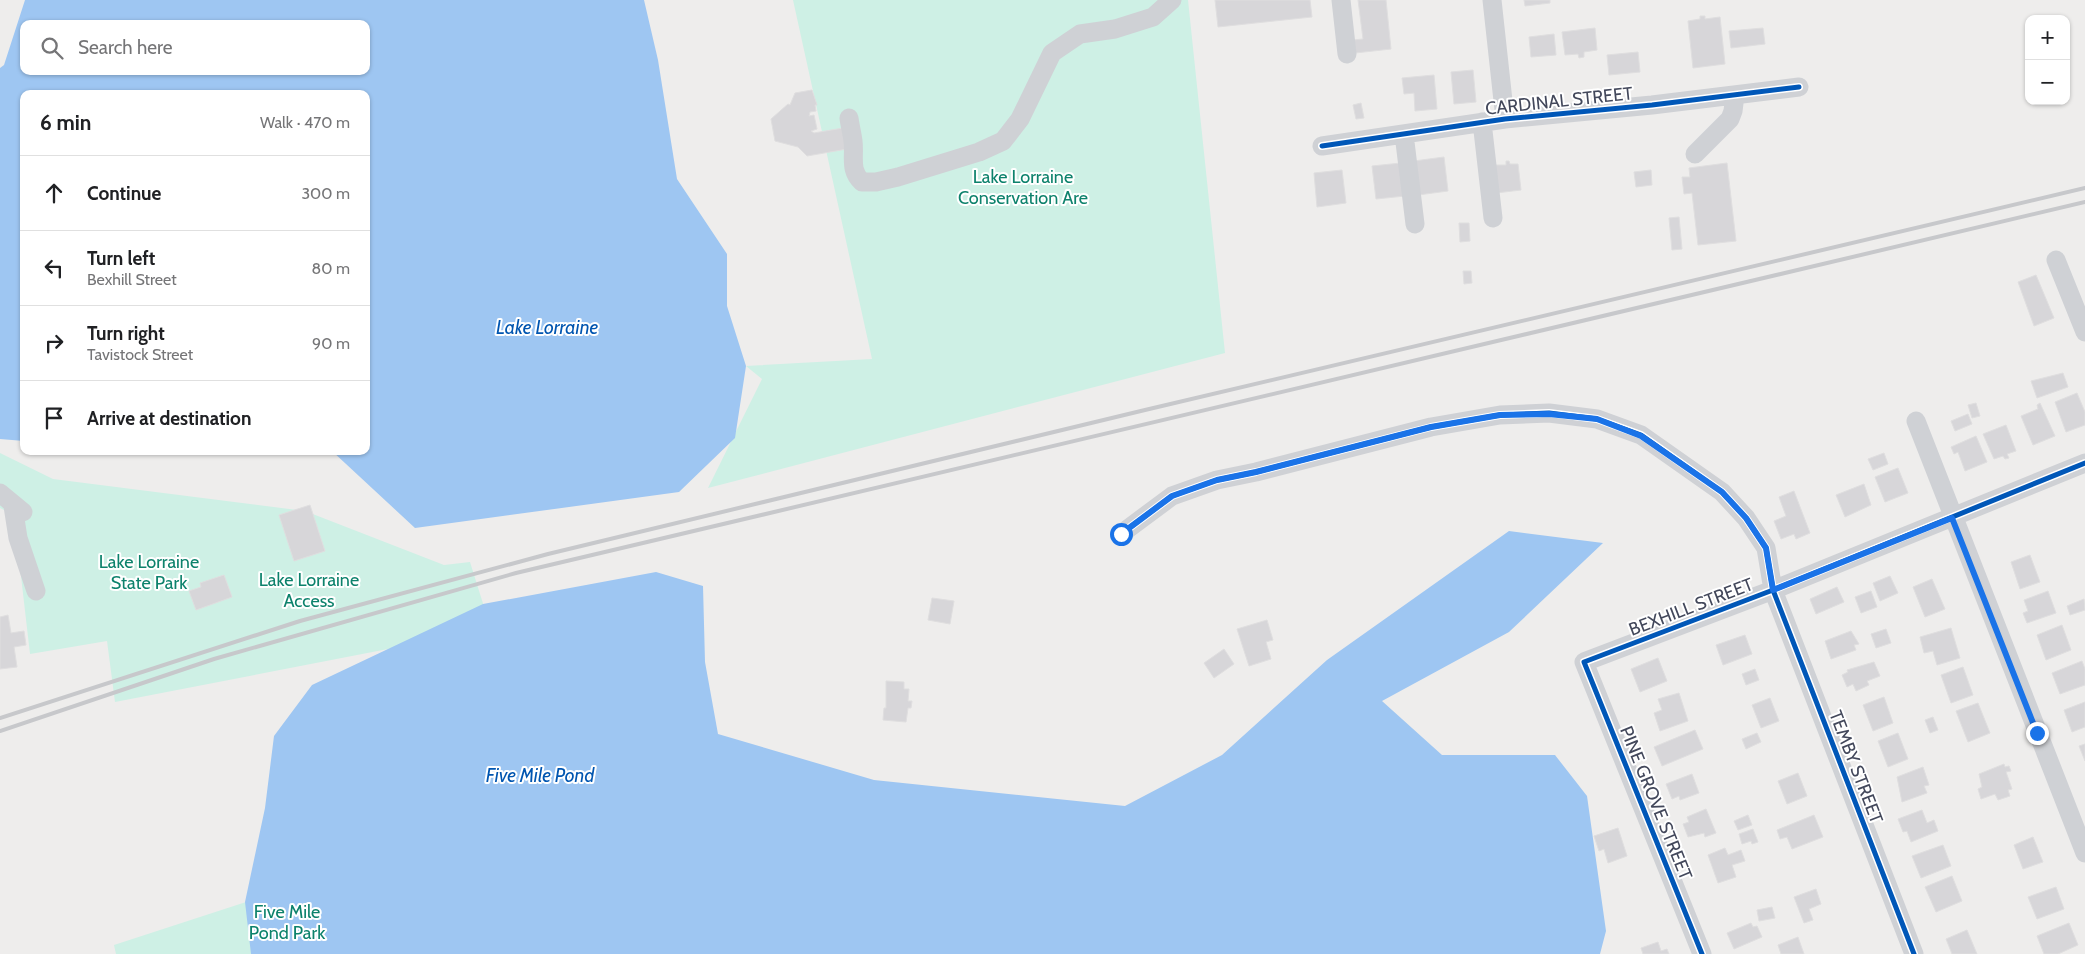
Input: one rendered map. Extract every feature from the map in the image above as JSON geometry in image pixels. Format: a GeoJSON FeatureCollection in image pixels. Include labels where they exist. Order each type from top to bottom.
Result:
{"type":"FeatureCollection","features":[{"type":"Feature","properties":{"kind":"street"},"geometry":{"type":"LineString","coordinates":[[849,118],[853,142],[852,163],[856,176],[862,182],[876,182],[898,178],[979,152],[1003,141],[1020,119],[1052,53],[1080,34],[1114,29],[1153,17],[1172,0]]}},
{"type":"Feature","properties":{"kind":"street"},"geometry":{"type":"LineString","coordinates":[[1342,0],[1347,54]]}},
{"type":"Feature","properties":{"kind":"street"},"geometry":{"type":"LineString","coordinates":[[1492,0],[1505,119]]}},
{"type":"Feature","properties":{"kind":"street","name":"CARDINAL STREET"},"geometry":{"type":"LineString","coordinates":[[1322,146],[1505,119],[1799,87]]}},
{"type":"Feature","properties":{"kind":"street"},"geometry":{"type":"LineString","coordinates":[[1695,154],[1730,120],[1734,112],[1734,95]]}},
{"type":"Feature","properties":{"kind":"street"},"geometry":{"type":"LineString","coordinates":[[1482,122],[1493,218]]}},
{"type":"Feature","properties":{"kind":"street"},"geometry":{"type":"LineString","coordinates":[[1404,134],[1415,224]]}},
{"type":"Feature","properties":{"kind":"street"},"geometry":{"type":"LineString","coordinates":[[2056,260],[2085,332]]}},
{"type":"Feature","properties":{"kind":"street","name":"TEMBY STREET"},"geometry":{"type":"LineString","coordinates":[[1121,534],[1172,496],[1217,480],[1256,472],[1431,427],[1500,415],[1549,414],[1597,419],[1641,436],[1722,492],[1746,518],[1766,548],[1773,590],[1914,954]]}},
{"type":"Feature","properties":{"kind":"street"},"geometry":{"type":"LineString","coordinates":[[1916,421],[1952,518],[2085,854]]}},
{"type":"Feature","properties":{"kind":"street","name":"BEXHILL STREET"},"geometry":{"type":"LineString","coordinates":[[1584,662],[1773,590],[2085,463]]}},
{"type":"Feature","properties":{"kind":"street"},"geometry":{"type":"LineString","coordinates":[[12,504],[18,538],[36,592]]}},
{"type":"Feature","properties":{"kind":"street","name":"PINE GROVE STREET"},"geometry":{"type":"LineString","coordinates":[[1584,662],[1702,954]]}},
{"type":"Feature","properties":{"kind":"green space","name":"Lake Lorraine Conservation Are"},"geometry":{"type":"Polygon","coordinates":[[[793,0],[1188,0],[1225,353],[708,488],[762,379],[746,366],[872,359],[793,0]]]}},
{"type":"Feature","properties":{"kind":"green space"},"geometry":{"type":"Polygon","coordinates":[[[0,453],[53,479],[305,511],[444,565],[470,562],[491,629],[115,702],[107,641],[30,654],[19,559],[22,519],[0,508],[0,453]]]}},
{"type":"Feature","properties":{"kind":"green space","name":"Five Mile Pond Park"},"geometry":{"type":"Polygon","coordinates":[[[375,860],[317,954],[116,954],[114,945],[375,860]]]}},
{"type":"Feature","properties":{"kind":"water","name":"Lake Lorraine"},"geometry":{"type":"Polygon","coordinates":[[[25,0],[644,0],[658,60],[677,179],[727,254],[727,306],[746,366],[735,438],[679,492],[415,528],[336,455],[370,455],[370,90],[20,90],[20,441],[0,439],[0,68],[4,65],[25,0]]]}},
{"type":"Feature","properties":{"kind":"water","name":"Five Mile Pond"},"geometry":{"type":"Polygon","coordinates":[[[1509,531],[1603,543],[1509,632],[1382,701],[1442,755],[1555,755],[1587,796],[1606,931],[1600,954],[251,954],[245,902],[265,808],[274,736],[312,685],[483,604],[656,572],[703,586],[705,662],[718,734],[874,780],[1125,806],[1222,755],[1327,660],[1509,531]]]}},
{"type":"Feature","properties":{"kind":"building"},"geometry":{"type":"Polygon","coordinates":[[[1215,0],[1310,0],[1312,17],[1218,27],[1215,0]]]}},
{"type":"Feature","properties":{"kind":"building"},"geometry":{"type":"Polygon","coordinates":[[[1358,0],[1386,0],[1391,49],[1355,53],[1353,40],[1363,39],[1358,0]]]}},
{"type":"Feature","properties":{"kind":"building"},"geometry":{"type":"Polygon","coordinates":[[[1524,0],[1550,0],[1550,3],[1525,6],[1524,0]]]}},
{"type":"Feature","properties":{"kind":"building"},"geometry":{"type":"Polygon","coordinates":[[[1700,16],[1705,16],[1705,19],[1720,17],[1725,64],[1693,68],[1688,21],[1700,19],[1700,16]]]}},
{"type":"Feature","properties":{"kind":"building"},"geometry":{"type":"Polygon","coordinates":[[[1595,28],[1597,50],[1584,52],[1584,57],[1579,58],[1578,54],[1565,55],[1562,32],[1595,28]]]}},
{"type":"Feature","properties":{"kind":"building"},"geometry":{"type":"Polygon","coordinates":[[[1763,28],[1765,44],[1731,48],[1729,31],[1763,28]]]}},
{"type":"Feature","properties":{"kind":"building"},"geometry":{"type":"Polygon","coordinates":[[[1554,34],[1556,55],[1531,57],[1529,37],[1554,34]]]}},
{"type":"Feature","properties":{"kind":"building"},"geometry":{"type":"Polygon","coordinates":[[[1638,52],[1640,72],[1609,75],[1607,55],[1638,52]]]}},
{"type":"Feature","properties":{"kind":"building"},"geometry":{"type":"Polygon","coordinates":[[[1473,70],[1476,102],[1454,104],[1451,72],[1473,70]]]}},
{"type":"Feature","properties":{"kind":"building"},"geometry":{"type":"Polygon","coordinates":[[[1434,75],[1437,109],[1415,111],[1414,93],[1404,94],[1402,78],[1434,75]]]}},
{"type":"Feature","properties":{"kind":"building"},"geometry":{"type":"Polygon","coordinates":[[[812,90],[817,105],[815,105],[816,111],[810,112],[809,116],[814,115],[817,129],[811,131],[814,133],[843,128],[847,149],[807,156],[798,147],[775,141],[771,119],[788,104],[790,105],[795,93],[812,90]]]}},
{"type":"Feature","properties":{"kind":"building"},"geometry":{"type":"Polygon","coordinates":[[[1361,103],[1364,118],[1356,119],[1353,105],[1361,103]]]}},
{"type":"Feature","properties":{"kind":"building"},"geometry":{"type":"Polygon","coordinates":[[[1444,157],[1448,191],[1418,195],[1414,161],[1444,157]]]}},
{"type":"Feature","properties":{"kind":"building"},"geometry":{"type":"Polygon","coordinates":[[[1506,161],[1509,161],[1510,164],[1518,164],[1521,190],[1496,193],[1494,165],[1506,165],[1506,161]]]}},
{"type":"Feature","properties":{"kind":"building"},"geometry":{"type":"Polygon","coordinates":[[[1401,163],[1405,196],[1376,199],[1372,166],[1401,163]]]}},
{"type":"Feature","properties":{"kind":"building"},"geometry":{"type":"Polygon","coordinates":[[[1727,163],[1736,241],[1698,245],[1692,193],[1684,194],[1682,177],[1690,177],[1689,168],[1727,163]]]}},
{"type":"Feature","properties":{"kind":"building"},"geometry":{"type":"Polygon","coordinates":[[[1342,170],[1346,203],[1317,207],[1314,173],[1342,170]]]}},
{"type":"Feature","properties":{"kind":"building"},"geometry":{"type":"Polygon","coordinates":[[[1651,170],[1652,185],[1636,187],[1634,172],[1651,170]]]}},
{"type":"Feature","properties":{"kind":"building"},"geometry":{"type":"Polygon","coordinates":[[[1679,217],[1682,249],[1672,250],[1669,218],[1679,217]]]}},
{"type":"Feature","properties":{"kind":"building"},"geometry":{"type":"Polygon","coordinates":[[[1459,223],[1469,223],[1470,241],[1460,242],[1459,223]]]}},
{"type":"Feature","properties":{"kind":"building"},"geometry":{"type":"Polygon","coordinates":[[[1463,271],[1471,271],[1472,283],[1464,284],[1463,271]]]}},
{"type":"Feature","properties":{"kind":"building"},"geometry":{"type":"Polygon","coordinates":[[[2036,275],[2054,318],[2034,326],[2018,282],[2036,275]]]}},
{"type":"Feature","properties":{"kind":"building"},"geometry":{"type":"Polygon","coordinates":[[[2063,373],[2068,387],[2037,398],[2031,381],[2063,373]]]}},
{"type":"Feature","properties":{"kind":"building"},"geometry":{"type":"Polygon","coordinates":[[[2077,393],[2085,412],[2085,425],[2066,432],[2055,402],[2077,393]]]}},
{"type":"Feature","properties":{"kind":"building"},"geometry":{"type":"Polygon","coordinates":[[[1976,403],[1980,416],[1972,418],[1968,405],[1976,403]]]}},
{"type":"Feature","properties":{"kind":"building"},"geometry":{"type":"Polygon","coordinates":[[[2040,403],[2055,436],[2033,445],[2021,416],[2038,409],[2037,405],[2040,403]]]}},
{"type":"Feature","properties":{"kind":"building"},"geometry":{"type":"Polygon","coordinates":[[[1968,414],[1972,424],[1955,431],[1951,421],[1968,414]]]}},
{"type":"Feature","properties":{"kind":"building"},"geometry":{"type":"Polygon","coordinates":[[[2006,425],[2016,451],[2007,454],[2009,458],[2005,459],[2003,456],[1994,459],[1983,434],[2006,425]]]}},
{"type":"Feature","properties":{"kind":"building"},"geometry":{"type":"Polygon","coordinates":[[[1976,436],[1987,462],[1965,471],[1958,452],[1954,454],[1951,447],[1976,436]]]}},
{"type":"Feature","properties":{"kind":"building"},"geometry":{"type":"Polygon","coordinates":[[[1884,453],[1888,464],[1873,470],[1868,459],[1884,453]]]}},
{"type":"Feature","properties":{"kind":"building"},"geometry":{"type":"Polygon","coordinates":[[[1898,468],[1908,493],[1885,502],[1875,477],[1898,468]]]}},
{"type":"Feature","properties":{"kind":"building"},"geometry":{"type":"Polygon","coordinates":[[[1864,484],[1871,505],[1845,517],[1836,495],[1864,484]]]}},
{"type":"Feature","properties":{"kind":"building"},"geometry":{"type":"Polygon","coordinates":[[[1794,491],[1810,533],[1796,539],[1794,534],[1781,539],[1774,521],[1786,516],[1779,497],[1794,491]]]}},
{"type":"Feature","properties":{"kind":"building"},"geometry":{"type":"Polygon","coordinates":[[[310,505],[325,551],[294,561],[279,515],[310,505]]]}},
{"type":"Feature","properties":{"kind":"building"},"geometry":{"type":"Polygon","coordinates":[[[2030,555],[2040,582],[2020,589],[2011,562],[2030,555]]]}},
{"type":"Feature","properties":{"kind":"building"},"geometry":{"type":"Polygon","coordinates":[[[224,575],[232,597],[196,610],[189,591],[201,587],[200,583],[224,575]]]}},
{"type":"Feature","properties":{"kind":"building"},"geometry":{"type":"Polygon","coordinates":[[[1890,576],[1898,593],[1880,601],[1873,583],[1890,576]]]}},
{"type":"Feature","properties":{"kind":"building"},"geometry":{"type":"Polygon","coordinates":[[[1932,579],[1945,609],[1925,617],[1913,587],[1932,579]]]}},
{"type":"Feature","properties":{"kind":"building"},"geometry":{"type":"Polygon","coordinates":[[[1837,587],[1844,602],[1816,614],[1810,599],[1837,587]]]}},
{"type":"Feature","properties":{"kind":"building"},"geometry":{"type":"Polygon","coordinates":[[[1871,591],[1877,607],[1861,613],[1855,597],[1871,591]]]}},
{"type":"Feature","properties":{"kind":"building"},"geometry":{"type":"Polygon","coordinates":[[[2048,591],[2056,613],[2027,623],[2023,613],[2028,611],[2024,600],[2048,591]]]}},
{"type":"Feature","properties":{"kind":"building"},"geometry":{"type":"Polygon","coordinates":[[[932,598],[954,601],[950,624],[928,620],[932,598]]]}},
{"type":"Feature","properties":{"kind":"building"},"geometry":{"type":"Polygon","coordinates":[[[2084,599],[2085,610],[2070,615],[2067,606],[2084,599]]]}},
{"type":"Feature","properties":{"kind":"building"},"geometry":{"type":"Polygon","coordinates":[[[8,615],[11,633],[24,631],[26,645],[14,647],[17,667],[0,669],[0,617],[8,615]]]}},
{"type":"Feature","properties":{"kind":"building"},"geometry":{"type":"Polygon","coordinates":[[[1267,620],[1273,640],[1266,642],[1271,659],[1249,666],[1237,629],[1267,620]]]}},
{"type":"Feature","properties":{"kind":"building"},"geometry":{"type":"Polygon","coordinates":[[[2062,625],[2071,650],[2046,660],[2037,635],[2062,625]]]}},
{"type":"Feature","properties":{"kind":"building"},"geometry":{"type":"Polygon","coordinates":[[[1951,628],[1960,658],[1937,665],[1933,651],[1924,653],[1920,637],[1951,628]]]}},
{"type":"Feature","properties":{"kind":"building"},"geometry":{"type":"Polygon","coordinates":[[[1886,629],[1891,643],[1876,648],[1871,634],[1886,629]]]}},
{"type":"Feature","properties":{"kind":"building"},"geometry":{"type":"Polygon","coordinates":[[[1851,631],[1859,644],[1854,645],[1856,650],[1831,659],[1825,641],[1851,631]]]}},
{"type":"Feature","properties":{"kind":"building"},"geometry":{"type":"Polygon","coordinates":[[[1745,635],[1752,654],[1723,665],[1716,645],[1745,635]]]}},
{"type":"Feature","properties":{"kind":"building"},"geometry":{"type":"Polygon","coordinates":[[[1224,649],[1234,664],[1214,678],[1204,663],[1224,649]]]}},
{"type":"Feature","properties":{"kind":"building"},"geometry":{"type":"Polygon","coordinates":[[[1658,658],[1667,681],[1640,692],[1631,669],[1658,658]]]}},
{"type":"Feature","properties":{"kind":"building"},"geometry":{"type":"Polygon","coordinates":[[[2082,661],[2085,669],[2085,685],[2060,694],[2052,673],[2082,661]]]}},
{"type":"Feature","properties":{"kind":"building"},"geometry":{"type":"Polygon","coordinates":[[[1874,662],[1880,676],[1867,681],[1869,685],[1856,691],[1853,684],[1847,687],[1842,675],[1848,672],[1847,670],[1874,662]]]}},
{"type":"Feature","properties":{"kind":"building"},"geometry":{"type":"Polygon","coordinates":[[[1963,667],[1973,695],[1951,703],[1941,675],[1963,667]]]}},
{"type":"Feature","properties":{"kind":"building"},"geometry":{"type":"Polygon","coordinates":[[[1755,669],[1759,680],[1746,685],[1742,674],[1755,669]]]}},
{"type":"Feature","properties":{"kind":"building"},"geometry":{"type":"Polygon","coordinates":[[[886,681],[904,682],[904,689],[909,689],[908,701],[912,701],[911,708],[908,708],[906,722],[883,720],[884,708],[886,708],[886,681]]]}},
{"type":"Feature","properties":{"kind":"building"},"geometry":{"type":"Polygon","coordinates":[[[1679,693],[1688,721],[1660,731],[1654,713],[1662,710],[1658,699],[1679,693]]]}},
{"type":"Feature","properties":{"kind":"building"},"geometry":{"type":"Polygon","coordinates":[[[1884,697],[1893,723],[1873,731],[1863,705],[1884,697]]]}},
{"type":"Feature","properties":{"kind":"building"},"geometry":{"type":"Polygon","coordinates":[[[1770,698],[1779,721],[1761,728],[1752,705],[1770,698]]]}},
{"type":"Feature","properties":{"kind":"building"},"geometry":{"type":"Polygon","coordinates":[[[2085,702],[2085,727],[2072,732],[2064,710],[2085,702]]]}},
{"type":"Feature","properties":{"kind":"building"},"geometry":{"type":"Polygon","coordinates":[[[1978,703],[1990,733],[1968,742],[1956,711],[1978,703]]]}},
{"type":"Feature","properties":{"kind":"building"},"geometry":{"type":"Polygon","coordinates":[[[1933,717],[1938,730],[1930,733],[1925,720],[1933,717]]]}},
{"type":"Feature","properties":{"kind":"building"},"geometry":{"type":"Polygon","coordinates":[[[1695,730],[1703,749],[1662,766],[1654,747],[1695,730]]]}},
{"type":"Feature","properties":{"kind":"building"},"geometry":{"type":"Polygon","coordinates":[[[1757,733],[1761,742],[1746,749],[1742,739],[1757,733]]]}},
{"type":"Feature","properties":{"kind":"building"},"geometry":{"type":"Polygon","coordinates":[[[1898,733],[1908,759],[1888,767],[1878,741],[1898,733]]]}},
{"type":"Feature","properties":{"kind":"building"},"geometry":{"type":"Polygon","coordinates":[[[2085,744],[2085,761],[2079,746],[2085,744]]]}},
{"type":"Feature","properties":{"kind":"building"},"geometry":{"type":"Polygon","coordinates":[[[2004,764],[2005,767],[2009,766],[2011,771],[2006,772],[2012,789],[2008,790],[2010,796],[1998,800],[1995,794],[1981,799],[1978,789],[1982,787],[1979,774],[2004,764]]]}},
{"type":"Feature","properties":{"kind":"building"},"geometry":{"type":"Polygon","coordinates":[[[1923,767],[1929,785],[1924,786],[1927,793],[1902,802],[1897,777],[1923,767]]]}},
{"type":"Feature","properties":{"kind":"building"},"geometry":{"type":"Polygon","coordinates":[[[1798,773],[1807,796],[1787,804],[1778,781],[1798,773]]]}},
{"type":"Feature","properties":{"kind":"building"},"geometry":{"type":"Polygon","coordinates":[[[1692,774],[1699,793],[1680,800],[1679,796],[1672,799],[1666,784],[1692,774]]]}},
{"type":"Feature","properties":{"kind":"building"},"geometry":{"type":"Polygon","coordinates":[[[1706,809],[1716,833],[1705,837],[1704,833],[1688,837],[1683,824],[1689,822],[1687,817],[1706,809]]]}},
{"type":"Feature","properties":{"kind":"building"},"geometry":{"type":"Polygon","coordinates":[[[1922,810],[1927,823],[1934,820],[1938,831],[1911,842],[1907,831],[1903,832],[1898,819],[1922,810]]]}},
{"type":"Feature","properties":{"kind":"building"},"geometry":{"type":"Polygon","coordinates":[[[1748,815],[1752,825],[1738,830],[1734,821],[1748,815]]]}},
{"type":"Feature","properties":{"kind":"building"},"geometry":{"type":"Polygon","coordinates":[[[1814,815],[1823,837],[1792,849],[1787,837],[1780,839],[1777,830],[1814,815]]]}},
{"type":"Feature","properties":{"kind":"building"},"geometry":{"type":"Polygon","coordinates":[[[1618,828],[1627,856],[1608,863],[1604,849],[1599,851],[1594,836],[1618,828]]]}},
{"type":"Feature","properties":{"kind":"building"},"geometry":{"type":"Polygon","coordinates":[[[1753,829],[1758,842],[1752,844],[1751,841],[1742,844],[1739,834],[1753,829]]]}},
{"type":"Feature","properties":{"kind":"building"},"geometry":{"type":"Polygon","coordinates":[[[2033,837],[2043,862],[2023,869],[2014,845],[2033,837]]]}},
{"type":"Feature","properties":{"kind":"building"},"geometry":{"type":"Polygon","coordinates":[[[1943,845],[1951,866],[1921,878],[1912,856],[1943,845]]]}},
{"type":"Feature","properties":{"kind":"building"},"geometry":{"type":"Polygon","coordinates":[[[1725,848],[1728,855],[1741,850],[1745,861],[1732,865],[1736,877],[1718,883],[1708,855],[1725,848]]]}},
{"type":"Feature","properties":{"kind":"building"},"geometry":{"type":"Polygon","coordinates":[[[1952,876],[1962,901],[1936,912],[1925,887],[1952,876]]]}},
{"type":"Feature","properties":{"kind":"building"},"geometry":{"type":"Polygon","coordinates":[[[2056,887],[2064,909],[2037,919],[2028,897],[2056,887]]]}},
{"type":"Feature","properties":{"kind":"building"},"geometry":{"type":"Polygon","coordinates":[[[1816,889],[1821,904],[1809,909],[1813,920],[1804,923],[1794,897],[1816,889]]]}},
{"type":"Feature","properties":{"kind":"building"},"geometry":{"type":"Polygon","coordinates":[[[1772,907],[1775,918],[1759,921],[1757,910],[1772,907]]]}},
{"type":"Feature","properties":{"kind":"building"},"geometry":{"type":"Polygon","coordinates":[[[1751,923],[1753,927],[1757,926],[1762,937],[1734,949],[1727,933],[1751,923]]]}},
{"type":"Feature","properties":{"kind":"building"},"geometry":{"type":"Polygon","coordinates":[[[2069,923],[2078,945],[2058,954],[2044,954],[2037,936],[2069,923]]]}},
{"type":"Feature","properties":{"kind":"building"},"geometry":{"type":"Polygon","coordinates":[[[1967,930],[1977,954],[1952,954],[1946,939],[1967,930]]]}},
{"type":"Feature","properties":{"kind":"building"},"geometry":{"type":"Polygon","coordinates":[[[1798,937],[1804,954],[1781,954],[1778,945],[1798,937]]]}},
{"type":"Feature","properties":{"kind":"building"},"geometry":{"type":"Polygon","coordinates":[[[1658,942],[1661,951],[1667,949],[1669,954],[1643,954],[1641,948],[1658,942]]]}},
{"type":"Feature","properties":{"kind":"railway"},"geometry":{"type":"LineString","coordinates":[[0,718],[300,621],[548,554],[1145,410],[2085,188]]}},
{"type":"Feature","properties":{"kind":"railway"},"geometry":{"type":"LineString","coordinates":[[0,731],[214,659],[516,573],[2085,202]]}},
{"type":"Feature","properties":{"kind":"cycle path"},"geometry":{"type":"LineString","coordinates":[[1322,146],[1505,119],[1652,105],[1799,87]]}},
{"type":"Feature","properties":{"kind":"cycle path"},"geometry":{"type":"LineString","coordinates":[[1121,534],[1172,496],[1217,480],[1256,472],[1431,427],[1500,415],[1549,413],[1597,419],[1641,435],[1722,492],[1746,518],[1766,548],[1773,590],[1914,954]]}},
{"type":"Feature","properties":{"kind":"cycle path"},"geometry":{"type":"LineString","coordinates":[[1702,954],[1584,662],[1773,590],[2085,463]]}},
{"type":"Feature","properties":{"kind":"route"},"geometry":{"type":"LineString","coordinates":[[1121,534],[1172,496],[1217,480],[1256,472],[1431,427],[1500,415],[1549,414],[1597,419],[1641,436],[1722,492],[1746,518],[1766,548],[1773,590],[1952,518],[2037,733]]}},
{"type":"Feature","properties":{"kind":"park label","name":"Lake Lorraine State Park"},"geometry":{"type":"Point","coordinates":[149,572]}},
{"type":"Feature","properties":{"kind":"park label","name":"Lake Lorraine Access"},"geometry":{"type":"Point","coordinates":[309,590]}}]}
